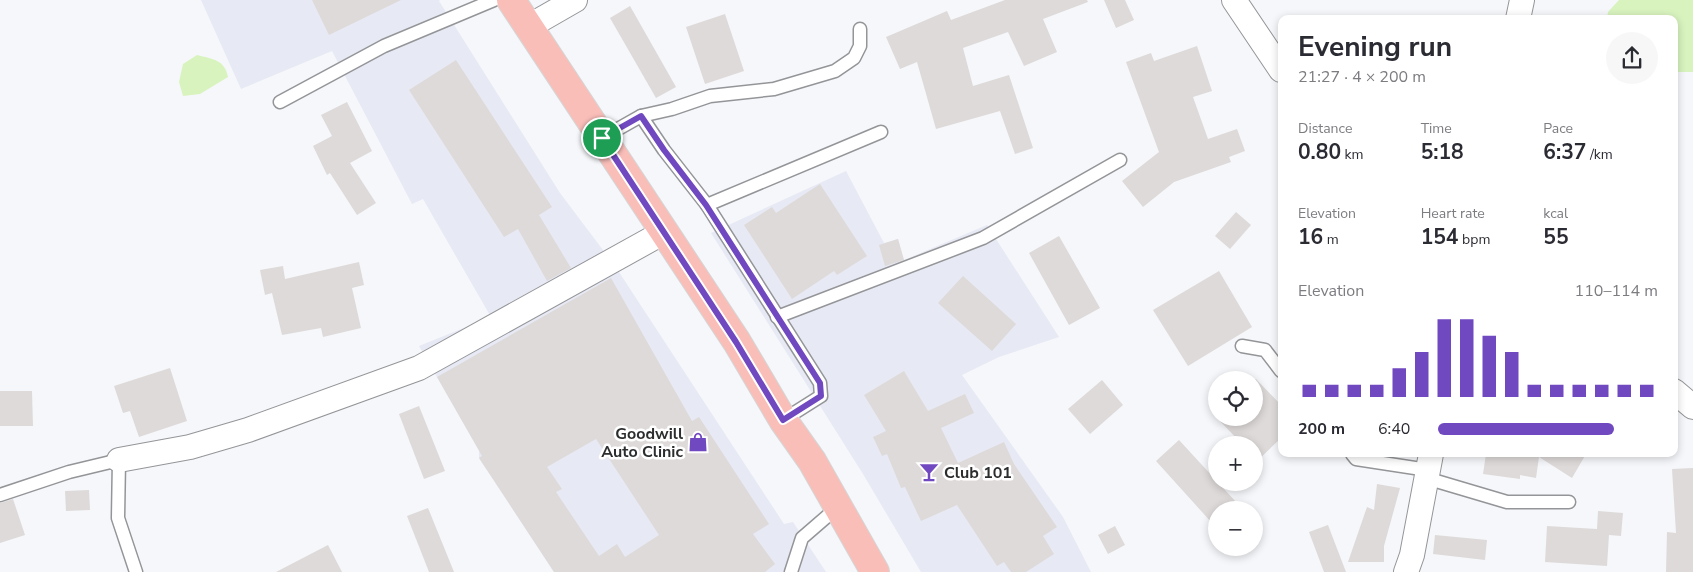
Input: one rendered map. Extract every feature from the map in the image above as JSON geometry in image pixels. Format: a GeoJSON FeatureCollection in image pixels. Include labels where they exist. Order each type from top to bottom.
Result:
{"type":"FeatureCollection","features":[{"type":"Feature","properties":{"kind":"main road"},"geometry":{"type":"LineString","coordinates":[[511,0],[736,342],[783,420],[812,461],[875,572]]}},
{"type":"Feature","properties":{"kind":"street"},"geometry":{"type":"LineString","coordinates":[[528,27],[575,0]]}},
{"type":"Feature","properties":{"kind":"street"},"geometry":{"type":"LineString","coordinates":[[1234,0],[1278,66]]}},
{"type":"Feature","properties":{"kind":"street"},"geometry":{"type":"LineString","coordinates":[[1519,15],[1522,0]]}},
{"type":"Feature","properties":{"kind":"street"},"geometry":{"type":"LineString","coordinates":[[119,460],[190,447],[248,430],[419,368],[664,232]]}},
{"type":"Feature","properties":{"kind":"street"},"geometry":{"type":"LineString","coordinates":[[1678,394],[1693,407]]}},
{"type":"Feature","properties":{"kind":"street"},"geometry":{"type":"LineString","coordinates":[[1406,572],[1412,555],[1428,467]]}},
{"type":"Feature","properties":{"kind":"lane"},"geometry":{"type":"LineString","coordinates":[[280,102],[384,46],[494,0]]}},
{"type":"Feature","properties":{"kind":"lane"},"geometry":{"type":"LineString","coordinates":[[602,138],[641,116],[710,96],[774,89],[835,71],[854,58],[860,46],[860,29]]}},
{"type":"Feature","properties":{"kind":"lane"},"geometry":{"type":"LineString","coordinates":[[641,116],[706,205],[820,383],[821,396],[783,420]]}},
{"type":"Feature","properties":{"kind":"lane"},"geometry":{"type":"LineString","coordinates":[[706,205],[881,132]]}},
{"type":"Feature","properties":{"kind":"lane"},"geometry":{"type":"LineString","coordinates":[[776,317],[983,238],[1120,160]]}},
{"type":"Feature","properties":{"kind":"lane"},"geometry":{"type":"LineString","coordinates":[[1242,346],[1265,350],[1278,367]]}},
{"type":"Feature","properties":{"kind":"lane"},"geometry":{"type":"LineString","coordinates":[[1354,457],[1356,459],[1428,467],[1507,502],[1569,502]]}},
{"type":"Feature","properties":{"kind":"lane"},"geometry":{"type":"LineString","coordinates":[[0,495],[69,472],[119,460],[118,518],[136,572]]}},
{"type":"Feature","properties":{"kind":"lane"},"geometry":{"type":"LineString","coordinates":[[791,572],[802,538],[839,506]]}},
{"type":"Feature","properties":{"kind":"shaded area"},"geometry":{"type":"Polygon","coordinates":[[[201,0],[440,0],[560,193],[615,266],[784,524],[793,522],[826,572],[554,572],[479,458],[479,450],[419,346],[491,317],[423,199],[412,204],[332,51],[241,89],[201,0]]]}},
{"type":"Feature","properties":{"kind":"shaded area"},"geometry":{"type":"Polygon","coordinates":[[[846,171],[884,243],[898,239],[904,260],[987,225],[1059,337],[999,357],[962,375],[1063,517],[1091,572],[921,572],[863,474],[711,233],[846,171]]]}},
{"type":"Feature","properties":{"kind":"green space"},"geometry":{"type":"Polygon","coordinates":[[[1619,0],[1693,0],[1693,72],[1678,72],[1678,15],[1608,15],[1619,0]]]}},
{"type":"Feature","properties":{"kind":"green space"},"geometry":{"type":"Polygon","coordinates":[[[197,55],[217,61],[224,67],[228,77],[200,94],[183,96],[179,82],[183,64],[197,55]]]}},
{"type":"Feature","properties":{"kind":"building"},"geometry":{"type":"Polygon","coordinates":[[[312,0],[401,0],[329,35],[312,0]]]}},
{"type":"Feature","properties":{"kind":"building"},"geometry":{"type":"Polygon","coordinates":[[[1005,0],[1087,0],[1088,2],[1043,19],[1057,52],[1024,66],[1008,32],[963,48],[973,86],[1009,75],[1033,148],[1015,154],[1000,111],[936,129],[917,62],[900,69],[886,37],[947,11],[951,20],[1005,0]]]}},
{"type":"Feature","properties":{"kind":"building"},"geometry":{"type":"Polygon","coordinates":[[[1104,0],[1125,0],[1134,20],[1116,28],[1104,0]]]}},
{"type":"Feature","properties":{"kind":"building"},"geometry":{"type":"Polygon","coordinates":[[[630,6],[676,87],[656,98],[610,18],[630,6]]]}},
{"type":"Feature","properties":{"kind":"building"},"geometry":{"type":"Polygon","coordinates":[[[725,14],[744,71],[705,84],[686,27],[725,14]]]}},
{"type":"Feature","properties":{"kind":"building"},"geometry":{"type":"Polygon","coordinates":[[[1197,46],[1212,91],[1193,97],[1208,139],[1237,129],[1245,151],[1229,157],[1231,162],[1174,182],[1143,207],[1122,181],[1159,152],[1126,62],[1151,53],[1154,61],[1197,46]]]}},
{"type":"Feature","properties":{"kind":"building"},"geometry":{"type":"Polygon","coordinates":[[[456,60],[552,207],[539,215],[571,268],[547,281],[518,229],[504,237],[409,90],[456,60]]]}},
{"type":"Feature","properties":{"kind":"building"},"geometry":{"type":"Polygon","coordinates":[[[347,102],[372,151],[350,163],[376,203],[357,215],[330,173],[327,175],[313,146],[332,136],[321,115],[347,102]]]}},
{"type":"Feature","properties":{"kind":"building"},"geometry":{"type":"Polygon","coordinates":[[[820,184],[867,256],[837,275],[834,271],[792,299],[744,225],[772,207],[776,213],[820,184]]]}},
{"type":"Feature","properties":{"kind":"building"},"geometry":{"type":"Polygon","coordinates":[[[1236,212],[1251,225],[1230,249],[1215,236],[1236,212]]]}},
{"type":"Feature","properties":{"kind":"building"},"geometry":{"type":"Polygon","coordinates":[[[1059,236],[1100,308],[1069,325],[1029,253],[1059,236]]]}},
{"type":"Feature","properties":{"kind":"building"},"geometry":{"type":"Polygon","coordinates":[[[898,239],[904,260],[885,266],[879,245],[898,239]]]}},
{"type":"Feature","properties":{"kind":"building"},"geometry":{"type":"Polygon","coordinates":[[[359,262],[364,285],[352,288],[361,328],[323,337],[321,328],[282,335],[272,293],[265,295],[260,270],[283,266],[285,279],[359,262]]]}},
{"type":"Feature","properties":{"kind":"building"},"geometry":{"type":"Polygon","coordinates":[[[1219,271],[1252,327],[1188,366],[1153,310],[1219,271]]]}},
{"type":"Feature","properties":{"kind":"building"},"geometry":{"type":"Polygon","coordinates":[[[963,276],[1016,324],[992,351],[938,303],[963,276]]]}},
{"type":"Feature","properties":{"kind":"building"},"geometry":{"type":"Polygon","coordinates":[[[611,278],[692,421],[699,417],[769,524],[753,534],[775,564],[765,572],[554,572],[479,458],[482,456],[437,377],[611,278]],[[596,439],[547,467],[562,489],[556,492],[599,556],[617,544],[625,557],[659,535],[596,439]]]}},
{"type":"Feature","properties":{"kind":"building"},"geometry":{"type":"Polygon","coordinates":[[[170,368],[187,421],[139,437],[130,411],[123,413],[114,386],[170,368]]]}},
{"type":"Feature","properties":{"kind":"building"},"geometry":{"type":"Polygon","coordinates":[[[904,371],[928,411],[965,394],[974,413],[941,428],[958,463],[1004,442],[1014,464],[1057,527],[1043,536],[1054,554],[1026,572],[1011,572],[1004,562],[997,566],[957,505],[921,521],[905,487],[901,488],[887,454],[882,456],[873,437],[886,431],[864,395],[904,371]]]}},
{"type":"Feature","properties":{"kind":"building"},"geometry":{"type":"Polygon","coordinates":[[[1102,380],[1123,405],[1090,434],[1068,409],[1102,380]]]}},
{"type":"Feature","properties":{"kind":"building"},"geometry":{"type":"Polygon","coordinates":[[[1263,386],[1278,402],[1278,441],[1263,455],[1263,436],[1234,436],[1225,426],[1263,426],[1263,386]]]}},
{"type":"Feature","properties":{"kind":"building"},"geometry":{"type":"Polygon","coordinates":[[[0,391],[32,391],[33,426],[0,426],[0,391]]]}},
{"type":"Feature","properties":{"kind":"building"},"geometry":{"type":"Polygon","coordinates":[[[419,406],[445,471],[424,479],[399,414],[419,406]]]}},
{"type":"Feature","properties":{"kind":"building"},"geometry":{"type":"Polygon","coordinates":[[[1179,440],[1208,472],[1208,491],[1226,491],[1235,501],[1208,501],[1208,519],[1156,461],[1179,440]]]}},
{"type":"Feature","properties":{"kind":"building"},"geometry":{"type":"Polygon","coordinates":[[[1486,457],[1539,457],[1536,478],[1520,475],[1520,479],[1483,474],[1486,457]]]}},
{"type":"Feature","properties":{"kind":"building"},"geometry":{"type":"Polygon","coordinates":[[[1539,457],[1584,457],[1572,478],[1539,457]]]}},
{"type":"Feature","properties":{"kind":"building"},"geometry":{"type":"Polygon","coordinates":[[[1693,468],[1693,572],[1666,572],[1667,532],[1676,533],[1672,469],[1693,468]]]}},
{"type":"Feature","properties":{"kind":"building"},"geometry":{"type":"Polygon","coordinates":[[[1377,484],[1400,488],[1384,546],[1384,562],[1348,562],[1367,507],[1374,510],[1377,484]]]}},
{"type":"Feature","properties":{"kind":"building"},"geometry":{"type":"Polygon","coordinates":[[[89,490],[90,510],[66,511],[65,491],[89,490]]]}},
{"type":"Feature","properties":{"kind":"building"},"geometry":{"type":"Polygon","coordinates":[[[13,499],[25,535],[0,543],[0,503],[13,499]]]}},
{"type":"Feature","properties":{"kind":"building"},"geometry":{"type":"Polygon","coordinates":[[[428,508],[454,572],[429,572],[407,516],[428,508]]]}},
{"type":"Feature","properties":{"kind":"building"},"geometry":{"type":"Polygon","coordinates":[[[1598,511],[1623,513],[1621,536],[1609,535],[1607,566],[1545,562],[1547,526],[1597,529],[1598,511]]]}},
{"type":"Feature","properties":{"kind":"building"},"geometry":{"type":"Polygon","coordinates":[[[1328,525],[1346,572],[1324,572],[1309,532],[1328,525]]]}},
{"type":"Feature","properties":{"kind":"building"},"geometry":{"type":"Polygon","coordinates":[[[1115,526],[1125,545],[1108,554],[1098,535],[1115,526]]]}},
{"type":"Feature","properties":{"kind":"building"},"geometry":{"type":"Polygon","coordinates":[[[1435,535],[1487,540],[1485,560],[1433,554],[1435,535]]]}},
{"type":"Feature","properties":{"kind":"building"},"geometry":{"type":"Polygon","coordinates":[[[328,545],[342,572],[276,572],[328,545]]]}},
{"type":"Feature","properties":{"kind":"place","name":"Goodwill Auto Clinic"},"geometry":{"type":"Point","coordinates":[698,442]}},
{"type":"Feature","properties":{"kind":"place","name":"Club 101"},"geometry":{"type":"Point","coordinates":[929,472]}},
{"type":"Feature","properties":{"kind":"route"},"geometry":{"type":"LineString","coordinates":[[641,116],[706,205],[820,383],[821,396],[783,420],[736,342],[602,138],[641,116]]}}]}
